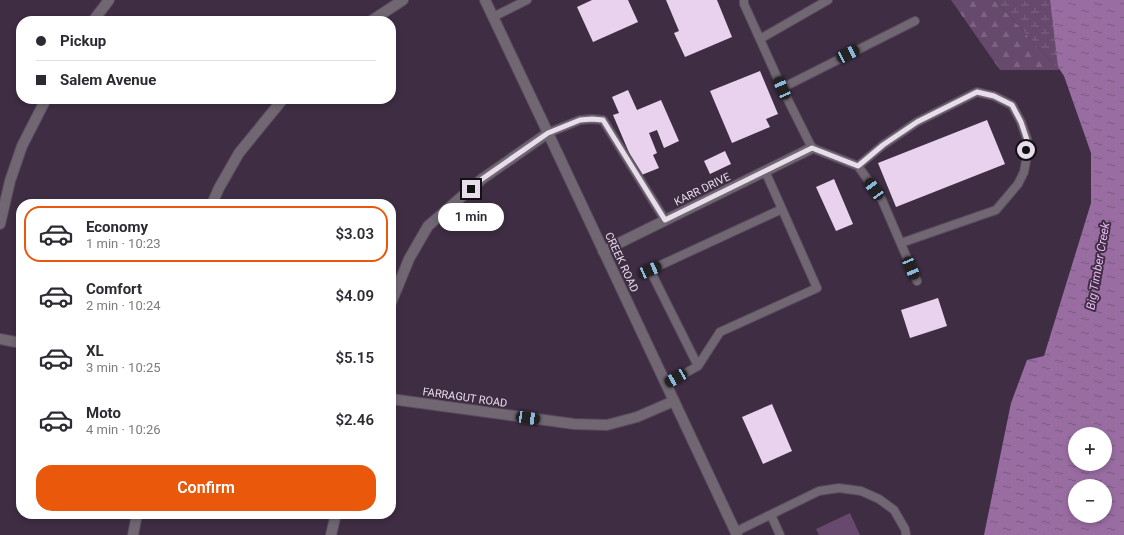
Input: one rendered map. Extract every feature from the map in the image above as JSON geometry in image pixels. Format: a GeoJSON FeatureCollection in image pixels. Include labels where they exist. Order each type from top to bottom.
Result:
{"type":"FeatureCollection","features":[{"type":"Feature","properties":{"kind":"street"},"geometry":{"type":"LineString","coordinates":[[97,16],[109,0]]}},
{"type":"Feature","properties":{"kind":"street"},"geometry":{"type":"LineString","coordinates":[[379,16],[403,0]]}},
{"type":"Feature","properties":{"kind":"street","name":"CREEK ROAD"},"geometry":{"type":"LineString","coordinates":[[485,0],[604,250],[736,534]]}},
{"type":"Feature","properties":{"kind":"street"},"geometry":{"type":"LineString","coordinates":[[0,224],[10,181],[22,146],[43,104]]}},
{"type":"Feature","properties":{"kind":"street"},"geometry":{"type":"LineString","coordinates":[[214,199],[239,152],[279,104]]}},
{"type":"Feature","properties":{"kind":"street"},"geometry":{"type":"LineString","coordinates":[[396,291],[409,259],[428,226],[482,179],[548,133]]}},
{"type":"Feature","properties":{"kind":"street","name":"KARR DRIVE"},"geometry":{"type":"LineString","coordinates":[[604,250],[812,148]]}},
{"type":"Feature","properties":{"kind":"street"},"geometry":{"type":"LineString","coordinates":[[0,339],[16,342]]}},
{"type":"Feature","properties":{"kind":"street","name":"FARRAGUT ROAD"},"geometry":{"type":"LineString","coordinates":[[396,400],[574,424],[607,424],[637,417],[674,401]]}},
{"type":"Feature","properties":{"kind":"street"},"geometry":{"type":"LineString","coordinates":[[133,535],[136,519]]}},
{"type":"Feature","properties":{"kind":"street"},"geometry":{"type":"LineString","coordinates":[[331,535],[335,519]]}},
{"type":"Feature","properties":{"kind":"lane"},"geometry":{"type":"LineString","coordinates":[[493,17],[527,0]]}},
{"type":"Feature","properties":{"kind":"lane"},"geometry":{"type":"LineString","coordinates":[[744,0],[744,4],[782,88],[812,148],[858,166],[882,200],[917,281]]}},
{"type":"Feature","properties":{"kind":"lane"},"geometry":{"type":"LineString","coordinates":[[760,39],[828,0]]}},
{"type":"Feature","properties":{"kind":"lane"},"geometry":{"type":"LineString","coordinates":[[782,88],[915,21]]}},
{"type":"Feature","properties":{"kind":"lane"},"geometry":{"type":"LineString","coordinates":[[858,166],[883,145],[917,122],[977,92],[994,96],[1012,105],[1021,122],[1027,140],[1024,172],[1018,184],[996,210],[901,243]]}},
{"type":"Feature","properties":{"kind":"lane"},"geometry":{"type":"LineString","coordinates":[[548,133],[580,120],[603,120],[665,220]]}},
{"type":"Feature","properties":{"kind":"lane"},"geometry":{"type":"LineString","coordinates":[[666,384],[698,366],[720,332],[817,288],[765,171]]}},
{"type":"Feature","properties":{"kind":"lane"},"geometry":{"type":"LineString","coordinates":[[698,366],[650,270],[782,209]]}},
{"type":"Feature","properties":{"kind":"lane"},"geometry":{"type":"LineString","coordinates":[[736,534],[819,491],[839,488],[861,491],[879,499],[894,510],[905,529],[906,535]]}},
{"type":"Feature","properties":{"kind":"lane"},"geometry":{"type":"LineString","coordinates":[[771,515],[780,535]]}},
{"type":"Feature","properties":{"kind":"green space"},"geometry":{"type":"Polygon","coordinates":[[[951,0],[995,0],[1059,70],[1000,70],[951,0]]]}},
{"type":"Feature","properties":{"kind":"green space"},"geometry":{"type":"Polygon","coordinates":[[[995,0],[1050,0],[1059,70],[995,0]]]}},
{"type":"Feature","properties":{"kind":"green space"},"geometry":{"type":"Polygon","coordinates":[[[850,513],[860,535],[819,535],[816,529],[850,513]]]}},
{"type":"Feature","properties":{"kind":"water","name":"Big Timber Creek"},"geometry":{"type":"Polygon","coordinates":[[[1050,0],[1124,0],[1124,535],[984,535],[1011,403],[1027,360],[1044,356],[1091,203],[1091,153],[1064,76],[1058,67],[1050,0]]]}},
{"type":"Feature","properties":{"kind":"building"},"geometry":{"type":"Polygon","coordinates":[[[592,0],[628,0],[638,22],[593,42],[577,7],[592,0]]]}},
{"type":"Feature","properties":{"kind":"building"},"geometry":{"type":"Polygon","coordinates":[[[666,0],[717,0],[732,37],[685,57],[674,33],[679,31],[666,0]]]}},
{"type":"Feature","properties":{"kind":"building"},"geometry":{"type":"Polygon","coordinates":[[[760,71],[778,114],[766,119],[770,127],[732,143],[710,91],[760,71]]]}},
{"type":"Feature","properties":{"kind":"building"},"geometry":{"type":"Polygon","coordinates":[[[628,90],[637,110],[661,100],[679,141],[664,148],[657,130],[649,133],[657,153],[653,155],[659,168],[639,176],[613,115],[619,113],[612,97],[628,90]]]}},
{"type":"Feature","properties":{"kind":"building"},"geometry":{"type":"Polygon","coordinates":[[[987,120],[1005,164],[896,207],[878,163],[987,120]]]}},
{"type":"Feature","properties":{"kind":"building"},"geometry":{"type":"Polygon","coordinates":[[[725,151],[731,164],[710,174],[704,161],[725,151]]]}},
{"type":"Feature","properties":{"kind":"building"},"geometry":{"type":"Polygon","coordinates":[[[834,179],[853,224],[836,231],[816,187],[834,179]]]}},
{"type":"Feature","properties":{"kind":"building"},"geometry":{"type":"Polygon","coordinates":[[[938,298],[947,326],[910,338],[901,310],[938,298]]]}},
{"type":"Feature","properties":{"kind":"building"},"geometry":{"type":"Polygon","coordinates":[[[772,404],[792,451],[763,464],[742,417],[772,404]]]}},
{"type":"Feature","properties":{"kind":"route"},"geometry":{"type":"LineString","coordinates":[[471,189],[482,179],[548,133],[580,120],[592,119],[603,120],[665,220],[812,148],[858,166],[883,145],[917,122],[977,92],[994,96],[1012,105],[1021,122],[1027,140],[1026,150]]}}]}
